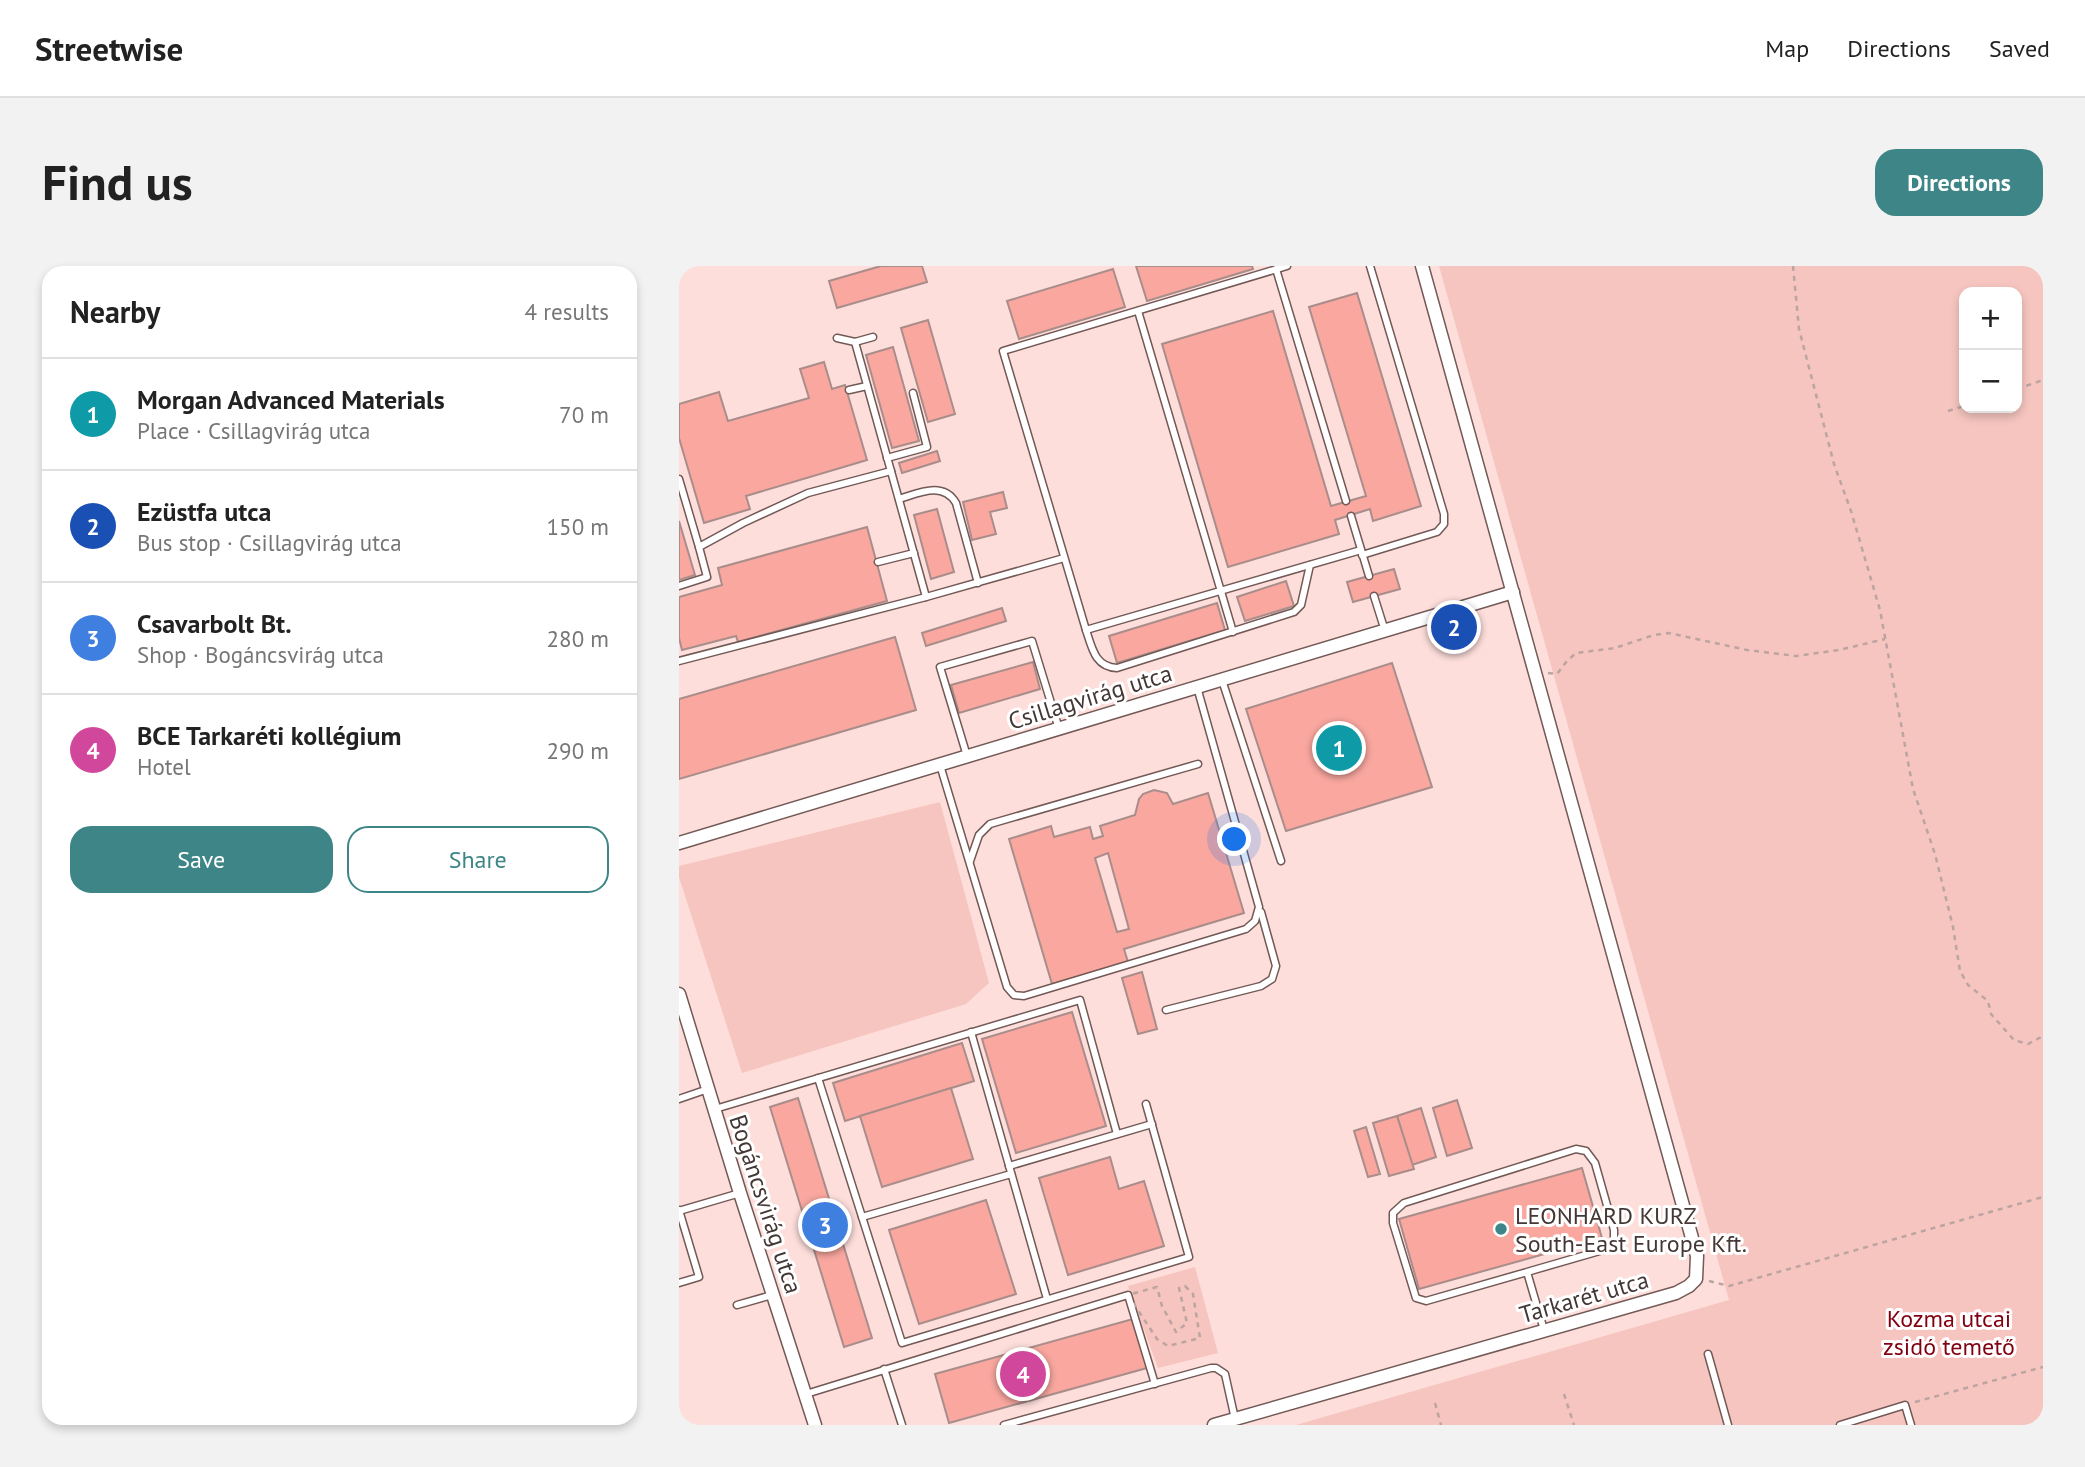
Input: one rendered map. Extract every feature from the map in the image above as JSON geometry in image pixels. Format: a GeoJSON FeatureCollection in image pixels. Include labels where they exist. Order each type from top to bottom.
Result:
{"type":"FeatureCollection","features":[{"type":"Feature","properties":{"kind":"street"},"geometry":{"type":"LineString","coordinates":[[1422,266],[1697,1256],[1696,1279]]}},
{"type":"Feature","properties":{"kind":"street","name":"Csillagvirág utca"},"geometry":{"type":"LineString","coordinates":[[679,843],[1513,592]]}},
{"type":"Feature","properties":{"kind":"street","name":"Bogáncsvirág utca"},"geometry":{"type":"LineString","coordinates":[[679,995],[815,1425]]}},
{"type":"Feature","properties":{"kind":"street","name":"Tarkarét utca"},"geometry":{"type":"LineString","coordinates":[[1214,1425],[1677,1293],[1696,1279]]}},
{"type":"Feature","properties":{"kind":"lane"},"geometry":{"type":"LineString","coordinates":[[1287,266],[1003,351],[1086,630],[1097,659],[1107,667],[1117,668],[1298,609],[1310,565]]}},
{"type":"Feature","properties":{"kind":"lane"},"geometry":{"type":"LineString","coordinates":[[1086,630],[1310,565],[1437,532],[1444,524],[1444,514],[1370,266]]}},
{"type":"Feature","properties":{"kind":"lane"},"geometry":{"type":"LineString","coordinates":[[1276,269],[1346,501]]}},
{"type":"Feature","properties":{"kind":"lane"},"geometry":{"type":"LineString","coordinates":[[1138,311],[1233,632]]}},
{"type":"Feature","properties":{"kind":"lane"},"geometry":{"type":"LineString","coordinates":[[837,338],[855,342],[873,337]]}},
{"type":"Feature","properties":{"kind":"lane"},"geometry":{"type":"LineString","coordinates":[[855,342],[926,597]]}},
{"type":"Feature","properties":{"kind":"lane"},"geometry":{"type":"LineString","coordinates":[[849,390],[867,386]]}},
{"type":"Feature","properties":{"kind":"lane"},"geometry":{"type":"LineString","coordinates":[[887,458],[926,447],[912,393]]}},
{"type":"Feature","properties":{"kind":"lane"},"geometry":{"type":"LineString","coordinates":[[699,547],[808,493],[891,471]]}},
{"type":"Feature","properties":{"kind":"lane"},"geometry":{"type":"LineString","coordinates":[[679,479],[681,494],[707,577],[679,586]]}},
{"type":"Feature","properties":{"kind":"lane"},"geometry":{"type":"LineString","coordinates":[[899,499],[931,490],[950,494],[955,502],[978,583]]}},
{"type":"Feature","properties":{"kind":"lane"},"geometry":{"type":"LineString","coordinates":[[1351,516],[1369,576]]}},
{"type":"Feature","properties":{"kind":"lane"},"geometry":{"type":"LineString","coordinates":[[878,562],[914,553]]}},
{"type":"Feature","properties":{"kind":"lane"},"geometry":{"type":"LineString","coordinates":[[679,661],[1064,558]]}},
{"type":"Feature","properties":{"kind":"lane"},"geometry":{"type":"LineString","coordinates":[[1374,596],[1385,631]]}},
{"type":"Feature","properties":{"kind":"lane"},"geometry":{"type":"LineString","coordinates":[[967,756],[940,667],[1032,641],[1059,729]]}},
{"type":"Feature","properties":{"kind":"lane"},"geometry":{"type":"LineString","coordinates":[[1222,680],[1280,861]]}},
{"type":"Feature","properties":{"kind":"lane"},"geometry":{"type":"LineString","coordinates":[[1166,1010],[1261,986],[1272,979],[1276,966],[1197,687]]}},
{"type":"Feature","properties":{"kind":"lane"},"geometry":{"type":"LineString","coordinates":[[940,764],[1007,987],[1014,995],[1019,996],[1246,929],[1255,922],[1259,907]]}},
{"type":"Feature","properties":{"kind":"lane"},"geometry":{"type":"LineString","coordinates":[[969,863],[979,835],[990,824],[1198,764]]}},
{"type":"Feature","properties":{"kind":"lane"},"geometry":{"type":"LineString","coordinates":[[714,1110],[1080,1000],[1117,1134]]}},
{"type":"Feature","properties":{"kind":"lane"},"geometry":{"type":"LineString","coordinates":[[971,1032],[1047,1300]]}},
{"type":"Feature","properties":{"kind":"lane"},"geometry":{"type":"LineString","coordinates":[[818,1078],[902,1343],[1189,1257],[1146,1104]]}},
{"type":"Feature","properties":{"kind":"lane"},"geometry":{"type":"LineString","coordinates":[[679,1099],[708,1089]]}},
{"type":"Feature","properties":{"kind":"lane"},"geometry":{"type":"LineString","coordinates":[[1009,1166],[1152,1124]]}},
{"type":"Feature","properties":{"kind":"lane"},"geometry":{"type":"LineString","coordinates":[[1576,1149],[1586,1151],[1595,1163],[1614,1230],[1614,1241],[1603,1250],[1527,1272],[1426,1301],[1419,1300],[1413,1294],[1393,1223],[1394,1213],[1404,1203],[1576,1149]]}},
{"type":"Feature","properties":{"kind":"lane"},"geometry":{"type":"LineString","coordinates":[[862,1217],[1011,1174]]}},
{"type":"Feature","properties":{"kind":"lane"},"geometry":{"type":"LineString","coordinates":[[679,1283],[699,1277],[679,1211],[740,1193]]}},
{"type":"Feature","properties":{"kind":"lane"},"geometry":{"type":"LineString","coordinates":[[1527,1272],[1544,1330]]}},
{"type":"Feature","properties":{"kind":"lane"},"geometry":{"type":"LineString","coordinates":[[737,1306],[773,1294]]}},
{"type":"Feature","properties":{"kind":"lane"},"geometry":{"type":"LineString","coordinates":[[806,1394],[1128,1295],[1155,1384]]}},
{"type":"Feature","properties":{"kind":"lane"},"geometry":{"type":"LineString","coordinates":[[1708,1353],[1728,1425]]}},
{"type":"Feature","properties":{"kind":"lane"},"geometry":{"type":"LineString","coordinates":[[1004,1425],[1216,1368],[1225,1374],[1235,1419]]}},
{"type":"Feature","properties":{"kind":"lane"},"geometry":{"type":"LineString","coordinates":[[884,1369],[902,1425]]}},
{"type":"Feature","properties":{"kind":"lane"},"geometry":{"type":"LineString","coordinates":[[1840,1425],[1905,1405],[1912,1425]]}},
{"type":"Feature","properties":{"kind":"path"},"geometry":{"type":"LineString","coordinates":[[1793,266],[1803,342],[1834,464],[1877,599],[1913,789],[1935,854],[1963,979],[1987,1001],[1991,1014],[2018,1043],[2031,1044],[2043,1036]]}},
{"type":"Feature","properties":{"kind":"path"},"geometry":{"type":"LineString","coordinates":[[2022,387],[2043,380]]}},
{"type":"Feature","properties":{"kind":"path"},"geometry":{"type":"LineString","coordinates":[[1948,411],[1959,408]]}},
{"type":"Feature","properties":{"kind":"path"},"geometry":{"type":"LineString","coordinates":[[1534,666],[1555,675],[1576,653],[1615,648],[1669,633],[1747,650],[1796,656],[1839,650],[1885,639]]}},
{"type":"Feature","properties":{"kind":"path"},"geometry":{"type":"LineString","coordinates":[[1696,1279],[1728,1286],[2043,1197]]}},
{"type":"Feature","properties":{"kind":"path"},"geometry":{"type":"LineString","coordinates":[[1185,1286],[1193,1294],[1200,1338],[1168,1346],[1157,1339],[1128,1295],[1157,1287],[1162,1306],[1175,1332],[1187,1324],[1179,1288],[1185,1286]]}},
{"type":"Feature","properties":{"kind":"path"},"geometry":{"type":"LineString","coordinates":[[1905,1405],[2043,1367]]}},
{"type":"Feature","properties":{"kind":"path"},"geometry":{"type":"LineString","coordinates":[[1564,1394],[1574,1425]]}},
{"type":"Feature","properties":{"kind":"path"},"geometry":{"type":"LineString","coordinates":[[1435,1403],[1441,1425]]}},
{"type":"Feature","properties":{"kind":"green space","name":"Kozma utcai zsidó temető"},"geometry":{"type":"Polygon","coordinates":[[[1439,266],[2043,266],[2043,1425],[1296,1425],[1729,1300],[1439,266]]]}},
{"type":"Feature","properties":{"kind":"green space"},"geometry":{"type":"Polygon","coordinates":[[[940,802],[989,983],[966,1004],[742,1073],[679,877],[679,866],[940,802]]]}},
{"type":"Feature","properties":{"kind":"green space"},"geometry":{"type":"Polygon","coordinates":[[[1195,1267],[1218,1353],[1158,1368],[1128,1286],[1195,1267]]]}},
{"type":"Feature","properties":{"kind":"building"},"geometry":{"type":"Polygon","coordinates":[[[881,266],[922,266],[927,282],[837,308],[829,281],[881,266]]]}},
{"type":"Feature","properties":{"kind":"building"},"geometry":{"type":"Polygon","coordinates":[[[1136,266],[1252,266],[1253,269],[1147,301],[1136,266]]]}},
{"type":"Feature","properties":{"kind":"building"},"geometry":{"type":"Polygon","coordinates":[[[1113,269],[1125,307],[1019,339],[1007,301],[1113,269]]]}},
{"type":"Feature","properties":{"kind":"building"},"geometry":{"type":"Polygon","coordinates":[[[1357,293],[1421,506],[1373,521],[1370,509],[1335,520],[1339,534],[1228,567],[1162,344],[1273,311],[1331,506],[1366,496],[1309,307],[1357,293]]]}},
{"type":"Feature","properties":{"kind":"building"},"geometry":{"type":"Polygon","coordinates":[[[928,320],[955,414],[928,422],[901,328],[928,320]]]}},
{"type":"Feature","properties":{"kind":"building"},"geometry":{"type":"Polygon","coordinates":[[[893,347],[919,441],[892,448],[866,355],[893,347]]]}},
{"type":"Feature","properties":{"kind":"building"},"geometry":{"type":"Polygon","coordinates":[[[824,362],[832,389],[845,385],[867,460],[746,496],[750,509],[704,523],[679,438],[679,404],[719,392],[728,421],[809,398],[800,369],[824,362]]]}},
{"type":"Feature","properties":{"kind":"building"},"geometry":{"type":"Polygon","coordinates":[[[937,451],[940,461],[902,473],[899,463],[937,451]]]}},
{"type":"Feature","properties":{"kind":"building"},"geometry":{"type":"Polygon","coordinates":[[[1003,492],[1007,508],[990,512],[996,534],[972,540],[963,502],[1003,492]]]}},
{"type":"Feature","properties":{"kind":"building"},"geometry":{"type":"Polygon","coordinates":[[[937,509],[954,572],[931,579],[914,515],[937,509]]]}},
{"type":"Feature","properties":{"kind":"building"},"geometry":{"type":"Polygon","coordinates":[[[679,521],[695,575],[679,580],[679,521]]]}},
{"type":"Feature","properties":{"kind":"building"},"geometry":{"type":"Polygon","coordinates":[[[867,527],[887,601],[738,642],[736,636],[682,650],[679,638],[679,597],[722,585],[718,568],[867,527]]]}},
{"type":"Feature","properties":{"kind":"building"},"geometry":{"type":"Polygon","coordinates":[[[1394,569],[1400,589],[1353,602],[1347,582],[1394,569]]]}},
{"type":"Feature","properties":{"kind":"building"},"geometry":{"type":"Polygon","coordinates":[[[1286,581],[1294,606],[1245,621],[1237,597],[1286,581]]]}},
{"type":"Feature","properties":{"kind":"building"},"geometry":{"type":"Polygon","coordinates":[[[1217,603],[1225,630],[1117,663],[1109,636],[1217,603]]]}},
{"type":"Feature","properties":{"kind":"building"},"geometry":{"type":"Polygon","coordinates":[[[1002,608],[1006,621],[926,646],[922,633],[1002,608]]]}},
{"type":"Feature","properties":{"kind":"building"},"geometry":{"type":"Polygon","coordinates":[[[895,637],[916,710],[679,779],[679,699],[895,637]]]}},
{"type":"Feature","properties":{"kind":"building"},"geometry":{"type":"Polygon","coordinates":[[[1033,662],[1040,689],[959,713],[951,685],[1033,662]]]}},
{"type":"Feature","properties":{"kind":"building"},"geometry":{"type":"Polygon","coordinates":[[[1392,663],[1432,787],[1286,831],[1246,709],[1392,663]]]}},
{"type":"Feature","properties":{"kind":"building"},"geometry":{"type":"Polygon","coordinates":[[[1154,790],[1167,793],[1173,804],[1208,793],[1244,913],[1124,949],[1128,962],[1052,984],[1009,839],[1051,826],[1054,837],[1090,827],[1093,839],[1103,836],[1100,826],[1135,815],[1143,794],[1154,790]],[[1108,853],[1095,858],[1117,932],[1129,929],[1108,853]]]}},
{"type":"Feature","properties":{"kind":"building"},"geometry":{"type":"Polygon","coordinates":[[[1142,972],[1157,1029],[1138,1034],[1122,978],[1142,972]]]}},
{"type":"Feature","properties":{"kind":"building"},"geometry":{"type":"Polygon","coordinates":[[[1072,1012],[1106,1126],[1016,1153],[982,1039],[1072,1012]]]}},
{"type":"Feature","properties":{"kind":"building"},"geometry":{"type":"Polygon","coordinates":[[[962,1043],[974,1081],[845,1121],[833,1083],[962,1043]]]}},
{"type":"Feature","properties":{"kind":"building"},"geometry":{"type":"Polygon","coordinates":[[[951,1088],[973,1159],[882,1187],[860,1116],[951,1088]]]}},
{"type":"Feature","properties":{"kind":"building"},"geometry":{"type":"Polygon","coordinates":[[[798,1098],[872,1338],[844,1347],[770,1107],[798,1098]]]}},
{"type":"Feature","properties":{"kind":"building"},"geometry":{"type":"Polygon","coordinates":[[[1457,1100],[1472,1148],[1447,1156],[1433,1108],[1457,1100]]]}},
{"type":"Feature","properties":{"kind":"building"},"geometry":{"type":"Polygon","coordinates":[[[1421,1108],[1436,1157],[1412,1165],[1397,1116],[1421,1108]]]}},
{"type":"Feature","properties":{"kind":"building"},"geometry":{"type":"Polygon","coordinates":[[[1397,1116],[1414,1169],[1389,1176],[1373,1123],[1397,1116]]]}},
{"type":"Feature","properties":{"kind":"building"},"geometry":{"type":"Polygon","coordinates":[[[1366,1127],[1380,1174],[1368,1177],[1354,1131],[1366,1127]]]}},
{"type":"Feature","properties":{"kind":"building"},"geometry":{"type":"Polygon","coordinates":[[[1110,1157],[1119,1189],[1144,1181],[1164,1246],[1068,1275],[1039,1178],[1110,1157]]]}},
{"type":"Feature","properties":{"kind":"building","name":"LEONHARD KURZ South-East Europe Kft."},"geometry":{"type":"Polygon","coordinates":[[[1582,1168],[1602,1238],[1419,1289],[1399,1219],[1582,1168]]]}},
{"type":"Feature","properties":{"kind":"building"},"geometry":{"type":"Polygon","coordinates":[[[986,1200],[1016,1294],[919,1324],[889,1230],[986,1200]]]}},
{"type":"Feature","properties":{"kind":"building"},"geometry":{"type":"Polygon","coordinates":[[[1133,1319],[1147,1368],[949,1423],[935,1374],[1133,1319]]]}},
{"type":"Feature","properties":{"kind":"place","name":"Ezüstfa utca"},"geometry":{"type":"Point","coordinates":[1454,627]}},
{"type":"Feature","properties":{"kind":"place","name":"Morgan Advanced Materials"},"geometry":{"type":"Point","coordinates":[1339,748]}},
{"type":"Feature","properties":{"kind":"place","name":"Csavarbolt Bt."},"geometry":{"type":"Point","coordinates":[825,1225]}},
{"type":"Feature","properties":{"kind":"place","name":"LEONHARD KURZ South-East Europe Kft."},"geometry":{"type":"Point","coordinates":[1501,1229]}},
{"type":"Feature","properties":{"kind":"place","name":"BCE Tarkaréti kollégium"},"geometry":{"type":"Point","coordinates":[1023,1374]}}]}
